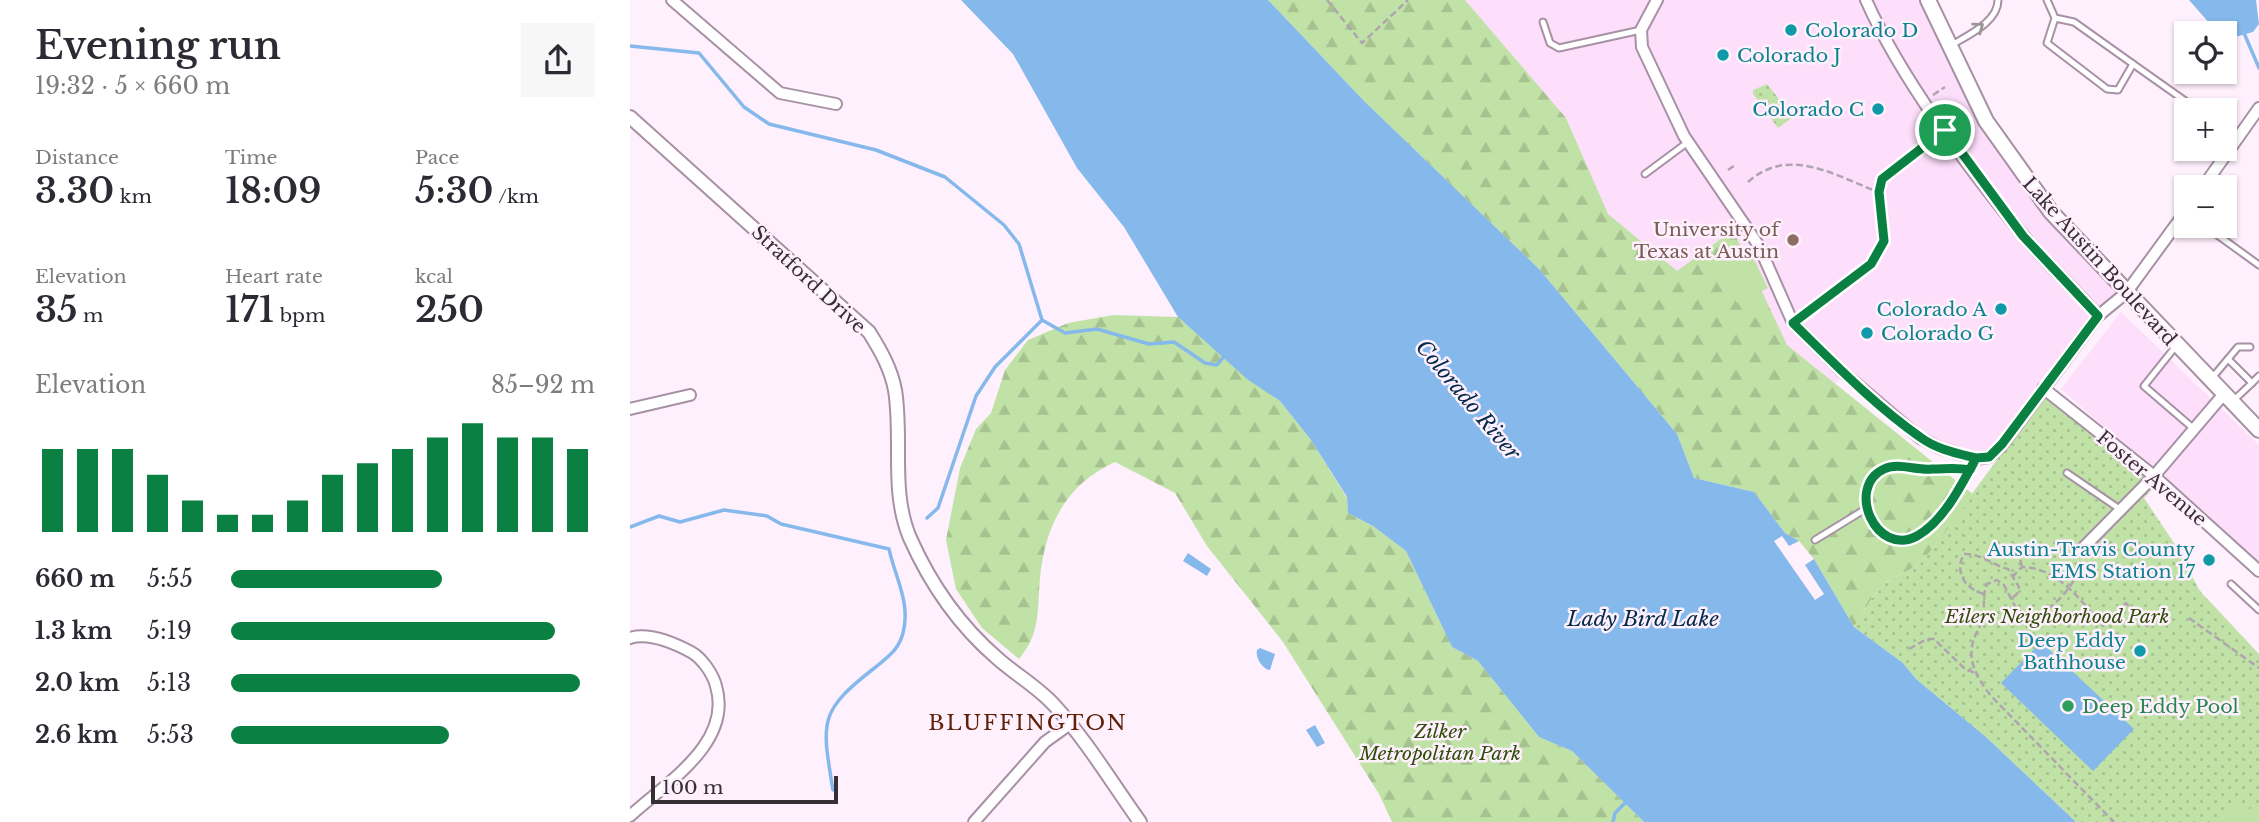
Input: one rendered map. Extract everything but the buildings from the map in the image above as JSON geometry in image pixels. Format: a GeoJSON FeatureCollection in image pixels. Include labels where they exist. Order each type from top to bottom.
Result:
{"type":"FeatureCollection","features":[{"type":"Feature","properties":{"kind":"main road","name":"Lake Austin Boulevard"},"geometry":{"type":"LineString","coordinates":[[1928,0],[1986,121],[2013,163],[2051,212],[2126,293],[2227,399],[2258,426]]}},
{"type":"Feature","properties":{"kind":"street"},"geometry":{"type":"LineString","coordinates":[[672,0],[780,93],[836,104]]}},
{"type":"Feature","properties":{"kind":"street"},"geometry":{"type":"LineString","coordinates":[[1657,0],[1641,30],[1642,47],[1673,117],[1759,246],[1793,323],[1845,374],[1920,438],[1940,448],[1976,458],[1989,457],[2002,444],[2098,316],[2126,293],[2174,227]]}},
{"type":"Feature","properties":{"kind":"street"},"geometry":{"type":"LineString","coordinates":[[1867,0],[1893,56],[1945,130],[2023,236],[2098,316]]}},
{"type":"Feature","properties":{"kind":"street"},"geometry":{"type":"LineString","coordinates":[[2237,139],[2259,108]]}},
{"type":"Feature","properties":{"kind":"street","name":"Stratford Drive"},"geometry":{"type":"LineString","coordinates":[[630,117],[869,332],[883,354],[895,390],[898,478],[902,506],[909,536],[923,564],[952,608],[979,642],[1032,685],[1070,724],[1140,822]]}},
{"type":"Feature","properties":{"kind":"street","name":"Foster Avenue"},"geometry":{"type":"LineString","coordinates":[[2043,388],[2154,476],[2259,571]]}},
{"type":"Feature","properties":{"kind":"street"},"geometry":{"type":"LineString","coordinates":[[630,409],[690,395]]}},
{"type":"Feature","properties":{"kind":"street"},"geometry":{"type":"LineString","coordinates":[[2081,550],[2154,476],[2194,429],[2227,399]]}},
{"type":"Feature","properties":{"kind":"street"},"geometry":{"type":"LineString","coordinates":[[630,638],[637,636],[673,642],[697,655],[715,679],[720,699],[718,718],[708,745],[630,816]]}},
{"type":"Feature","properties":{"kind":"street"},"geometry":{"type":"LineString","coordinates":[[974,822],[1045,742],[1070,724]]}},
{"type":"Feature","properties":{"kind":"lane"},"geometry":{"type":"LineString","coordinates":[[1949,47],[1987,23],[1998,7],[1998,0]]}},
{"type":"Feature","properties":{"kind":"lane"},"geometry":{"type":"LineString","coordinates":[[2047,0],[2055,18],[2047,43],[2107,89],[2118,90],[2133,64]]}},
{"type":"Feature","properties":{"kind":"lane"},"geometry":{"type":"LineString","coordinates":[[2055,18],[2074,22],[2181,98]]}},
{"type":"Feature","properties":{"kind":"lane"},"geometry":{"type":"LineString","coordinates":[[1543,22],[1550,43],[1559,48],[1641,30]]}},
{"type":"Feature","properties":{"kind":"lane"},"geometry":{"type":"LineString","coordinates":[[1793,323],[1871,264],[1884,241],[1879,192],[1882,179],[1945,130]]}},
{"type":"Feature","properties":{"kind":"lane"},"geometry":{"type":"LineString","coordinates":[[1645,174],[1688,142]]}},
{"type":"Feature","properties":{"kind":"lane"},"geometry":{"type":"LineString","coordinates":[[2222,238],[2259,265]]}},
{"type":"Feature","properties":{"kind":"lane"},"geometry":{"type":"LineString","coordinates":[[2209,380],[2235,350],[2242,345],[2250,347]]}},
{"type":"Feature","properties":{"kind":"lane"},"geometry":{"type":"LineString","coordinates":[[2176,346],[2144,386],[2194,429]]}},
{"type":"Feature","properties":{"kind":"lane"},"geometry":{"type":"LineString","coordinates":[[2235,350],[2242,355]]}},
{"type":"Feature","properties":{"kind":"lane"},"geometry":{"type":"LineString","coordinates":[[2228,359],[2252,383]]}},
{"type":"Feature","properties":{"kind":"lane"},"geometry":{"type":"LineString","coordinates":[[2227,399],[2259,376]]}},
{"type":"Feature","properties":{"kind":"lane"},"geometry":{"type":"LineString","coordinates":[[1970,470],[1955,467],[1886,468],[1871,478],[1867,508],[1874,525],[1887,537],[1916,537],[1939,517],[1970,470],[1976,458]]}},
{"type":"Feature","properties":{"kind":"lane"},"geometry":{"type":"LineString","coordinates":[[2067,473],[2122,510]]}},
{"type":"Feature","properties":{"kind":"lane"},"geometry":{"type":"LineString","coordinates":[[1815,540],[1867,508]]}},
{"type":"Feature","properties":{"kind":"lane"},"geometry":{"type":"LineString","coordinates":[[2231,584],[2259,610]]}},
{"type":"Feature","properties":{"kind":"path"},"geometry":{"type":"LineString","coordinates":[[1327,0],[1362,43],[1408,0]]}},
{"type":"Feature","properties":{"kind":"path"},"geometry":{"type":"LineString","coordinates":[[1930,97],[1945,87]]}},
{"type":"Feature","properties":{"kind":"path"},"geometry":{"type":"LineString","coordinates":[[1748,182],[1769,167],[1810,164],[1879,192]]}},
{"type":"Feature","properties":{"kind":"path"},"geometry":{"type":"LineString","coordinates":[[1728,170],[1735,165]]}},
{"type":"Feature","properties":{"kind":"path"},"geometry":{"type":"LineString","coordinates":[[2081,550],[2081,565],[2069,587],[2054,604],[2032,616],[2017,610],[2004,585],[1997,580],[1987,584],[1982,622],[1973,641],[1972,660],[1975,673],[1991,696],[2114,822]]}},
{"type":"Feature","properties":{"kind":"path"},"geometry":{"type":"LineString","coordinates":[[1984,594],[1968,588],[1962,580],[1961,559],[1964,554],[1978,555],[1993,566],[2008,569],[2019,590],[2011,599]]}},
{"type":"Feature","properties":{"kind":"path"},"geometry":{"type":"LineString","coordinates":[[2014,554],[2020,557],[2022,567]]}},
{"type":"Feature","properties":{"kind":"path"},"geometry":{"type":"LineString","coordinates":[[2022,567],[2039,569],[2069,587],[2103,626],[2126,603],[2148,627]]}},
{"type":"Feature","properties":{"kind":"path"},"geometry":{"type":"LineString","coordinates":[[2012,577],[2022,567]]}},
{"type":"Feature","properties":{"kind":"path"},"geometry":{"type":"LineString","coordinates":[[2189,618],[2259,668]]}},
{"type":"Feature","properties":{"kind":"path"},"geometry":{"type":"LineString","coordinates":[[1909,649],[1927,639],[1934,639],[1965,669],[1975,673]]}},
{"type":"Feature","properties":{"kind":"shaded area","name":"University of Texas at Austin"},"geometry":{"type":"Polygon","coordinates":[[[1268,0],[1928,0],[1986,121],[2126,293],[2098,316],[1989,457],[1940,448],[1845,374],[1731,487],[1268,0]]]}},
{"type":"Feature","properties":{"kind":"shaded area"},"geometry":{"type":"Polygon","coordinates":[[[2121,312],[2259,445],[2259,564],[2061,389],[2121,312]]]}},
{"type":"Feature","properties":{"kind":"green space"},"geometry":{"type":"Polygon","coordinates":[[[1268,0],[1465,0],[1566,118],[1608,214],[1677,271],[1733,230],[1787,345],[1974,495],[1920,564],[1888,581],[1872,598],[1854,627],[1814,559],[1799,541],[1785,533],[1754,492],[1694,478],[1677,434],[1539,269],[1365,102],[1268,0]]]}},
{"type":"Feature","properties":{"kind":"green space"},"geometry":{"type":"Polygon","coordinates":[[[1767,84],[1793,117],[1778,128],[1753,94],[1753,90],[1767,84]]]}},
{"type":"Feature","properties":{"kind":"green space"},"geometry":{"type":"Polygon","coordinates":[[[1748,247],[1768,288],[1737,303],[1717,262],[1748,247]]]}},
{"type":"Feature","properties":{"kind":"green space","name":"Zilker Metropolitan Park"},"geometry":{"type":"Polygon","coordinates":[[[1113,315],[1178,317],[1247,378],[1280,401],[1311,440],[1347,498],[1348,513],[1373,526],[1406,551],[1452,647],[1478,661],[1539,737],[1572,751],[1644,822],[1392,822],[1379,794],[1283,642],[1207,546],[1175,493],[1115,462],[1083,482],[1061,509],[1053,524],[1043,559],[1035,630],[1019,659],[982,628],[956,589],[946,540],[960,468],[976,429],[991,413],[1005,370],[1028,340],[1068,323],[1113,315]]]}},
{"type":"Feature","properties":{"kind":"green space","name":"Eilers Neighborhood Park"},"geometry":{"type":"Polygon","coordinates":[[[2045,395],[2159,482],[2144,498],[2174,543],[2200,591],[2259,654],[2259,822],[2076,822],[1986,737],[1916,679],[1903,663],[1854,627],[1872,598],[1888,581],[1920,564],[2045,395]]]}},
{"type":"Feature","properties":{"kind":"green space"},"geometry":{"type":"Polygon","coordinates":[[[2259,802],[2259,822],[2219,822],[2239,803],[2246,812],[2259,802]]]}},
{"type":"Feature","properties":{"kind":"water","name":"Lady Bird Lake"},"geometry":{"type":"Polygon","coordinates":[[[961,0],[1268,0],[1365,102],[1539,269],[1677,434],[1694,478],[1754,492],[1785,533],[1799,541],[1789,546],[1782,536],[1774,541],[1815,600],[1824,594],[1805,565],[1814,559],[1854,627],[1903,663],[1916,679],[1986,737],[2076,822],[1644,822],[1572,751],[1539,737],[1478,661],[1452,647],[1406,551],[1373,526],[1348,513],[1347,497],[1311,440],[1280,401],[1247,379],[1178,317],[1124,227],[1077,168],[1013,54],[961,0]]]}},
{"type":"Feature","properties":{"kind":"water"},"geometry":{"type":"Polygon","coordinates":[[[2189,0],[2256,0],[2259,24],[2253,32],[2237,36],[2237,21],[2207,21],[2189,0]]]}},
{"type":"Feature","properties":{"kind":"water"},"geometry":{"type":"Polygon","coordinates":[[[1188,553],[1211,569],[1207,576],[1183,561],[1188,553]]]}},
{"type":"Feature","properties":{"kind":"water","name":"Deep Eddy Pool"},"geometry":{"type":"Polygon","coordinates":[[[2041,642],[2134,729],[2093,771],[2001,683],[2041,642]]]}},
{"type":"Feature","properties":{"kind":"water"},"geometry":{"type":"Polygon","coordinates":[[[1260,648],[1275,654],[1270,670],[1258,659],[1257,650],[1260,648]]]}},
{"type":"Feature","properties":{"kind":"water"},"geometry":{"type":"Polygon","coordinates":[[[1315,725],[1325,743],[1317,747],[1306,730],[1315,725]]]}},
{"type":"Feature","properties":{"kind":"waterway"},"geometry":{"type":"LineString","coordinates":[[2244,33],[2259,68]]}},
{"type":"Feature","properties":{"kind":"waterway"},"geometry":{"type":"LineString","coordinates":[[630,46],[699,53],[744,107],[769,124],[876,150],[945,177],[1004,225],[1019,244],[1042,320],[1065,333],[1097,329],[1149,344],[1174,342],[1205,363],[1217,365],[1225,355]]}},
{"type":"Feature","properties":{"kind":"waterway"},"geometry":{"type":"LineString","coordinates":[[927,518],[938,508],[976,396],[995,367],[1042,320]]}},
{"type":"Feature","properties":{"kind":"waterway"},"geometry":{"type":"LineString","coordinates":[[630,527],[659,516],[680,522],[724,510],[767,516],[781,524],[889,549],[904,601],[903,633],[893,652],[858,681],[834,706],[826,731],[833,790]]}},
{"type":"Feature","properties":{"kind":"waterway"},"geometry":{"type":"LineString","coordinates":[[1613,822],[1615,813],[1627,801]]}},
{"type":"Feature","properties":{"kind":"place","name":"Colorado D"},"geometry":{"type":"Point","coordinates":[1791,30]}},
{"type":"Feature","properties":{"kind":"place","name":"Colorado J"},"geometry":{"type":"Point","coordinates":[1723,55]}},
{"type":"Feature","properties":{"kind":"place","name":"Colorado C"},"geometry":{"type":"Point","coordinates":[1878,109]}},
{"type":"Feature","properties":{"kind":"place","name":"University of Texas at Austin"},"geometry":{"type":"Point","coordinates":[1793,240]}},
{"type":"Feature","properties":{"kind":"place","name":"Colorado A"},"geometry":{"type":"Point","coordinates":[2001,309]}},
{"type":"Feature","properties":{"kind":"place","name":"Colorado G"},"geometry":{"type":"Point","coordinates":[1867,333]}},
{"type":"Feature","properties":{"kind":"place","name":"Austin-Travis County EMS Station 17"},"geometry":{"type":"Point","coordinates":[2209,560]}},
{"type":"Feature","properties":{"kind":"place","name":"Deep Eddy Bathhouse"},"geometry":{"type":"Point","coordinates":[2140,651]}},
{"type":"Feature","properties":{"kind":"place","name":"Deep Eddy Pool"},"geometry":{"type":"Point","coordinates":[2068,706]}},
{"type":"Feature","properties":{"kind":"district","name":"BLUFFINGTON"},"geometry":{"type":"Point","coordinates":[1028,723]}},
{"type":"Feature","properties":{"kind":"route"},"geometry":{"type":"LineString","coordinates":[[1945,130],[1882,179],[1879,192],[1884,241],[1871,264],[1793,323],[1845,374],[1920,438],[1956,454],[1976,458],[1970,470],[1945,467],[1933,470],[1902,466],[1886,468],[1871,478],[1867,489],[1867,512],[1881,533],[1896,539],[1916,537],[1939,517],[1962,483],[1970,470],[1976,458],[1989,457],[2002,444],[2098,316],[2023,236],[1945,130]]}},
{"type":"Feature","properties":{"kind":"water label","name":"Colorado River"},"geometry":{"type":"Point","coordinates":[1468,400]}}]}
